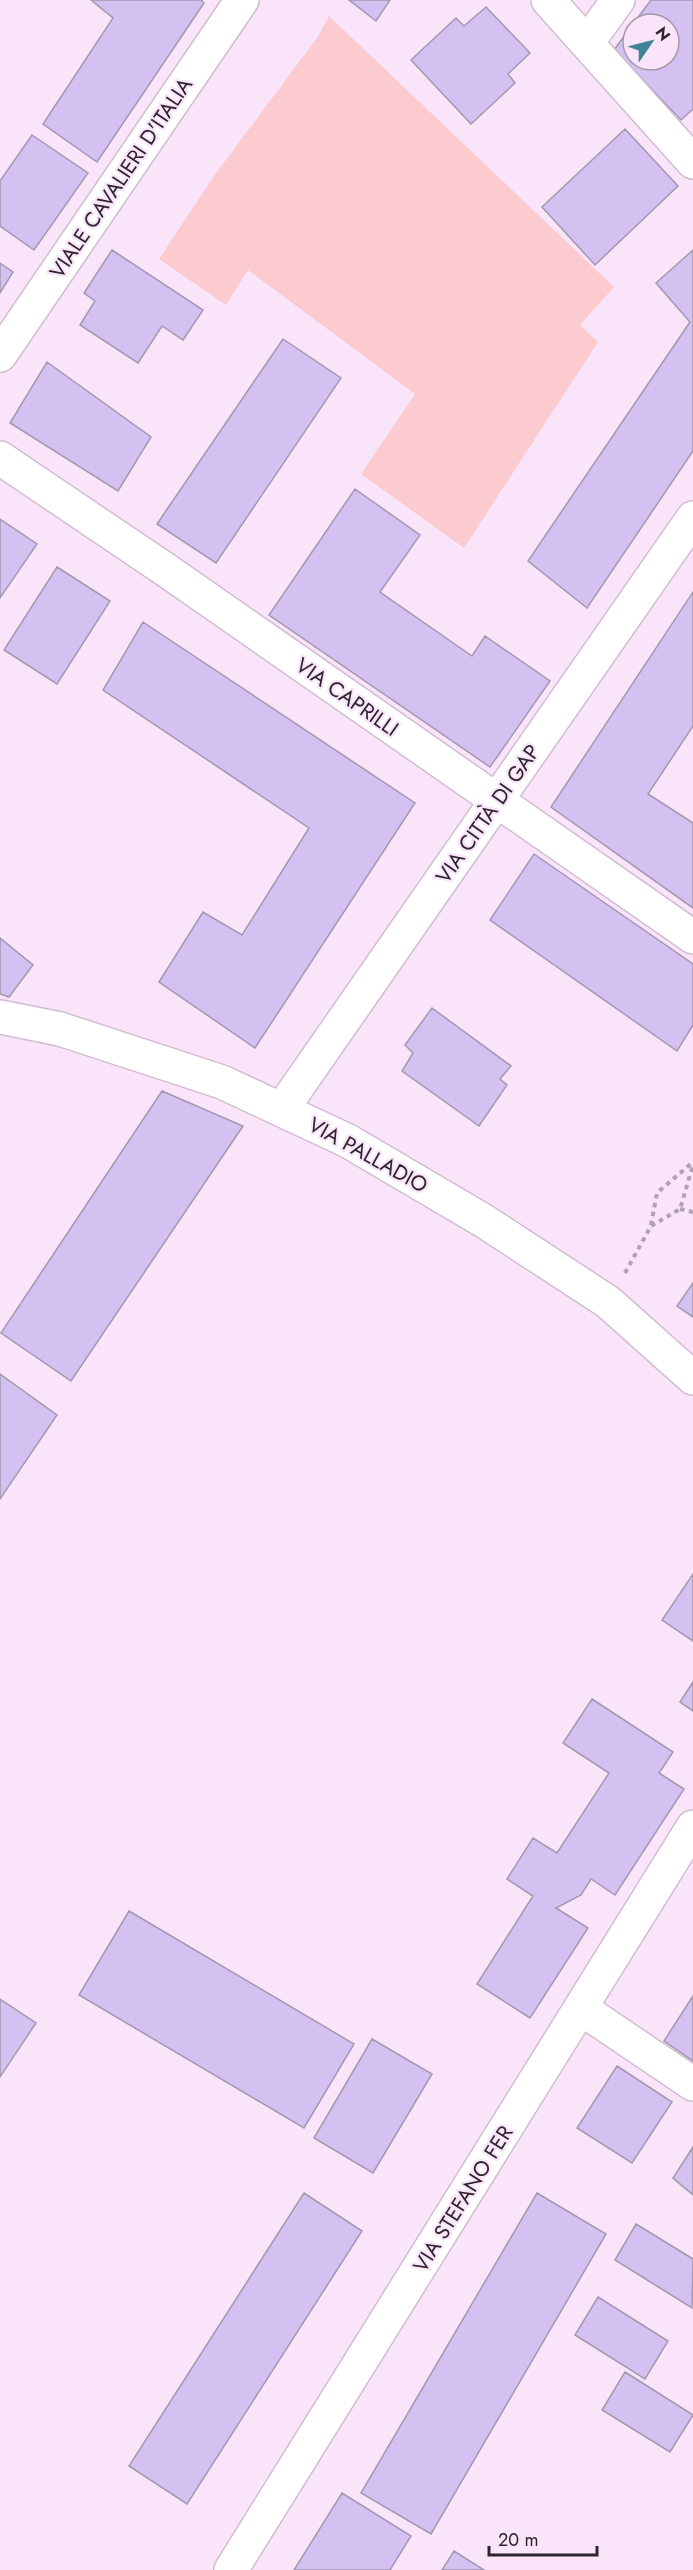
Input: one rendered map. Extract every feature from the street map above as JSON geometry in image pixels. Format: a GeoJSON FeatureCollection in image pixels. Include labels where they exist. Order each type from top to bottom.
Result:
{"type":"FeatureCollection","features":[{"type":"Feature","properties":{"kind":"street","name":"VIALE CAVALIERI D'ITALIA"},"geometry":{"type":"LineString","coordinates":[[0,355],[242,0]]}},
{"type":"Feature","properties":{"kind":"street"},"geometry":{"type":"LineString","coordinates":[[548,0],[693,162]]}},
{"type":"Feature","properties":{"kind":"street"},"geometry":{"type":"LineString","coordinates":[[587,43],[618,0]]}},
{"type":"Feature","properties":{"kind":"street","name":"VIA CAPRILLI"},"geometry":{"type":"LineString","coordinates":[[0,458],[166,570],[693,938]]}},
{"type":"Feature","properties":{"kind":"street","name":"VIA CITTÀ DI GAP"},"geometry":{"type":"LineString","coordinates":[[282,1109],[693,518]]}},
{"type":"Feature","properties":{"kind":"street","name":"VIA PALLADIO"},"geometry":{"type":"LineString","coordinates":[[0,1017],[60,1029],[222,1082],[348,1141],[484,1221],[608,1302],[693,1378]]}},
{"type":"Feature","properties":{"kind":"street","name":"VIA STEFANO FER"},"geometry":{"type":"LineString","coordinates":[[231,2570],[582,2009],[693,1827]]}},
{"type":"Feature","properties":{"kind":"street"},"geometry":{"type":"LineString","coordinates":[[582,2009],[693,2084]]}},
{"type":"Feature","properties":{"kind":"path"},"geometry":{"type":"LineString","coordinates":[[608,1302],[651,1226],[657,1193],[693,1163]]}},
{"type":"Feature","properties":{"kind":"path"},"geometry":{"type":"LineString","coordinates":[[680,1209],[693,1163]]}},
{"type":"Feature","properties":{"kind":"path"},"geometry":{"type":"LineString","coordinates":[[651,1226],[680,1209],[693,1212]]}},
{"type":"Feature","properties":{"kind":"shaded area"},"geometry":{"type":"Polygon","coordinates":[[[329,16],[614,287],[580,325],[598,342],[464,548],[361,474],[415,394],[248,270],[226,305],[159,259],[216,173],[317,38],[329,16]]]}},
{"type":"Feature","properties":{"kind":"building"},"geometry":{"type":"Polygon","coordinates":[[[91,0],[201,0],[204,3],[97,162],[43,124],[113,18],[91,0]]]}},
{"type":"Feature","properties":{"kind":"building"},"geometry":{"type":"Polygon","coordinates":[[[349,0],[390,0],[376,21],[349,0]]]}},
{"type":"Feature","properties":{"kind":"building"},"geometry":{"type":"Polygon","coordinates":[[[651,0],[693,0],[693,109],[681,120],[635,72],[681,72],[681,12],[642,12],[651,0]]]}},
{"type":"Feature","properties":{"kind":"building"},"geometry":{"type":"Polygon","coordinates":[[[486,7],[530,53],[508,74],[515,83],[471,124],[411,60],[456,18],[464,26],[486,7]]]}},
{"type":"Feature","properties":{"kind":"building"},"geometry":{"type":"Polygon","coordinates":[[[621,40],[621,57],[614,50],[621,40]]]}},
{"type":"Feature","properties":{"kind":"building"},"geometry":{"type":"Polygon","coordinates":[[[625,129],[678,186],[595,265],[542,207],[625,129]]]}},
{"type":"Feature","properties":{"kind":"building"},"geometry":{"type":"Polygon","coordinates":[[[32,135],[88,173],[34,250],[0,226],[0,181],[32,135]]]}},
{"type":"Feature","properties":{"kind":"building"},"geometry":{"type":"Polygon","coordinates":[[[112,250],[203,310],[183,340],[162,326],[138,363],[80,325],[95,301],[84,293],[112,250]]]}},
{"type":"Feature","properties":{"kind":"building"},"geometry":{"type":"Polygon","coordinates":[[[693,250],[693,451],[587,608],[528,561],[690,322],[656,283],[693,250]]]}},
{"type":"Feature","properties":{"kind":"building"},"geometry":{"type":"Polygon","coordinates":[[[0,263],[13,272],[0,293],[0,263]]]}},
{"type":"Feature","properties":{"kind":"building"},"geometry":{"type":"Polygon","coordinates":[[[283,339],[341,378],[216,563],[157,524],[283,339]]]}},
{"type":"Feature","properties":{"kind":"building"},"geometry":{"type":"Polygon","coordinates":[[[47,362],[151,437],[118,491],[10,423],[47,362]]]}},
{"type":"Feature","properties":{"kind":"building"},"geometry":{"type":"Polygon","coordinates":[[[355,489],[420,535],[380,592],[472,656],[485,636],[550,681],[490,767],[269,615],[355,489]]]}},
{"type":"Feature","properties":{"kind":"building"},"geometry":{"type":"Polygon","coordinates":[[[0,519],[37,544],[0,598],[0,519]]]}},
{"type":"Feature","properties":{"kind":"building"},"geometry":{"type":"Polygon","coordinates":[[[57,567],[110,601],[57,684],[4,650],[57,567]]]}},
{"type":"Feature","properties":{"kind":"building"},"geometry":{"type":"Polygon","coordinates":[[[693,592],[693,726],[648,794],[693,823],[693,908],[551,807],[693,592]]]}},
{"type":"Feature","properties":{"kind":"building"},"geometry":{"type":"Polygon","coordinates":[[[143,622],[415,803],[255,1048],[159,982],[203,912],[242,935],[309,828],[103,690],[143,622]]]}},
{"type":"Feature","properties":{"kind":"building"},"geometry":{"type":"Polygon","coordinates":[[[534,854],[693,964],[693,1025],[677,1051],[490,920],[534,854]]]}},
{"type":"Feature","properties":{"kind":"building"},"geometry":{"type":"Polygon","coordinates":[[[0,938],[33,965],[9,997],[0,994],[0,938]]]}},
{"type":"Feature","properties":{"kind":"building"},"geometry":{"type":"Polygon","coordinates":[[[432,1008],[511,1066],[500,1079],[507,1085],[479,1126],[402,1071],[413,1053],[405,1045],[432,1008]]]}},
{"type":"Feature","properties":{"kind":"building"},"geometry":{"type":"Polygon","coordinates":[[[162,1091],[243,1126],[71,1381],[1,1333],[162,1091]]]}},
{"type":"Feature","properties":{"kind":"building"},"geometry":{"type":"Polygon","coordinates":[[[693,1283],[693,1317],[677,1306],[693,1283]]]}},
{"type":"Feature","properties":{"kind":"building"},"geometry":{"type":"Polygon","coordinates":[[[0,1374],[57,1415],[0,1499],[0,1374]]]}},
{"type":"Feature","properties":{"kind":"building"},"geometry":{"type":"Polygon","coordinates":[[[693,1574],[693,1641],[662,1620],[693,1574]]]}},
{"type":"Feature","properties":{"kind":"building"},"geometry":{"type":"Polygon","coordinates":[[[693,1682],[693,1711],[680,1702],[693,1682]]]}},
{"type":"Feature","properties":{"kind":"building"},"geometry":{"type":"Polygon","coordinates":[[[592,1699],[673,1752],[659,1773],[684,1789],[615,1895],[591,1879],[581,1895],[556,1908],[588,1928],[530,2018],[477,1984],[533,1896],[507,1879],[533,1838],[557,1853],[609,1773],[563,1743],[592,1699]]]}},
{"type":"Feature","properties":{"kind":"building"},"geometry":{"type":"Polygon","coordinates":[[[129,1911],[354,2044],[304,2128],[79,1995],[129,1911]]]}},
{"type":"Feature","properties":{"kind":"building"},"geometry":{"type":"Polygon","coordinates":[[[693,1996],[693,2061],[664,2041],[693,1996]]]}},
{"type":"Feature","properties":{"kind":"building"},"geometry":{"type":"Polygon","coordinates":[[[0,1999],[36,2023],[0,2077],[0,1999]]]}},
{"type":"Feature","properties":{"kind":"building"},"geometry":{"type":"Polygon","coordinates":[[[372,2039],[432,2074],[373,2173],[314,2138],[372,2039]]]}},
{"type":"Feature","properties":{"kind":"building"},"geometry":{"type":"Polygon","coordinates":[[[617,2066],[672,2102],[632,2163],[577,2128],[617,2066]]]}},
{"type":"Feature","properties":{"kind":"building"},"geometry":{"type":"Polygon","coordinates":[[[693,2147],[693,2195],[673,2178],[693,2147]]]}},
{"type":"Feature","properties":{"kind":"building"},"geometry":{"type":"Polygon","coordinates":[[[304,2193],[362,2231],[187,2504],[129,2466],[304,2193]]]}},
{"type":"Feature","properties":{"kind":"building"},"geometry":{"type":"Polygon","coordinates":[[[537,2193],[606,2234],[431,2534],[361,2493],[537,2193]]]}},
{"type":"Feature","properties":{"kind":"building"},"geometry":{"type":"Polygon","coordinates":[[[636,2224],[693,2259],[692,2308],[615,2260],[636,2224]]]}},
{"type":"Feature","properties":{"kind":"building"},"geometry":{"type":"Polygon","coordinates":[[[598,2297],[668,2341],[645,2379],[575,2335],[598,2297]]]}},
{"type":"Feature","properties":{"kind":"building"},"geometry":{"type":"Polygon","coordinates":[[[625,2372],[693,2415],[670,2452],[602,2410],[625,2372]]]}},
{"type":"Feature","properties":{"kind":"building"},"geometry":{"type":"Polygon","coordinates":[[[342,2493],[411,2536],[390,2570],[294,2570],[342,2493]]]}},
{"type":"Feature","properties":{"kind":"building"},"geometry":{"type":"Polygon","coordinates":[[[454,2551],[484,2570],[442,2570],[454,2551]]]}}]}
